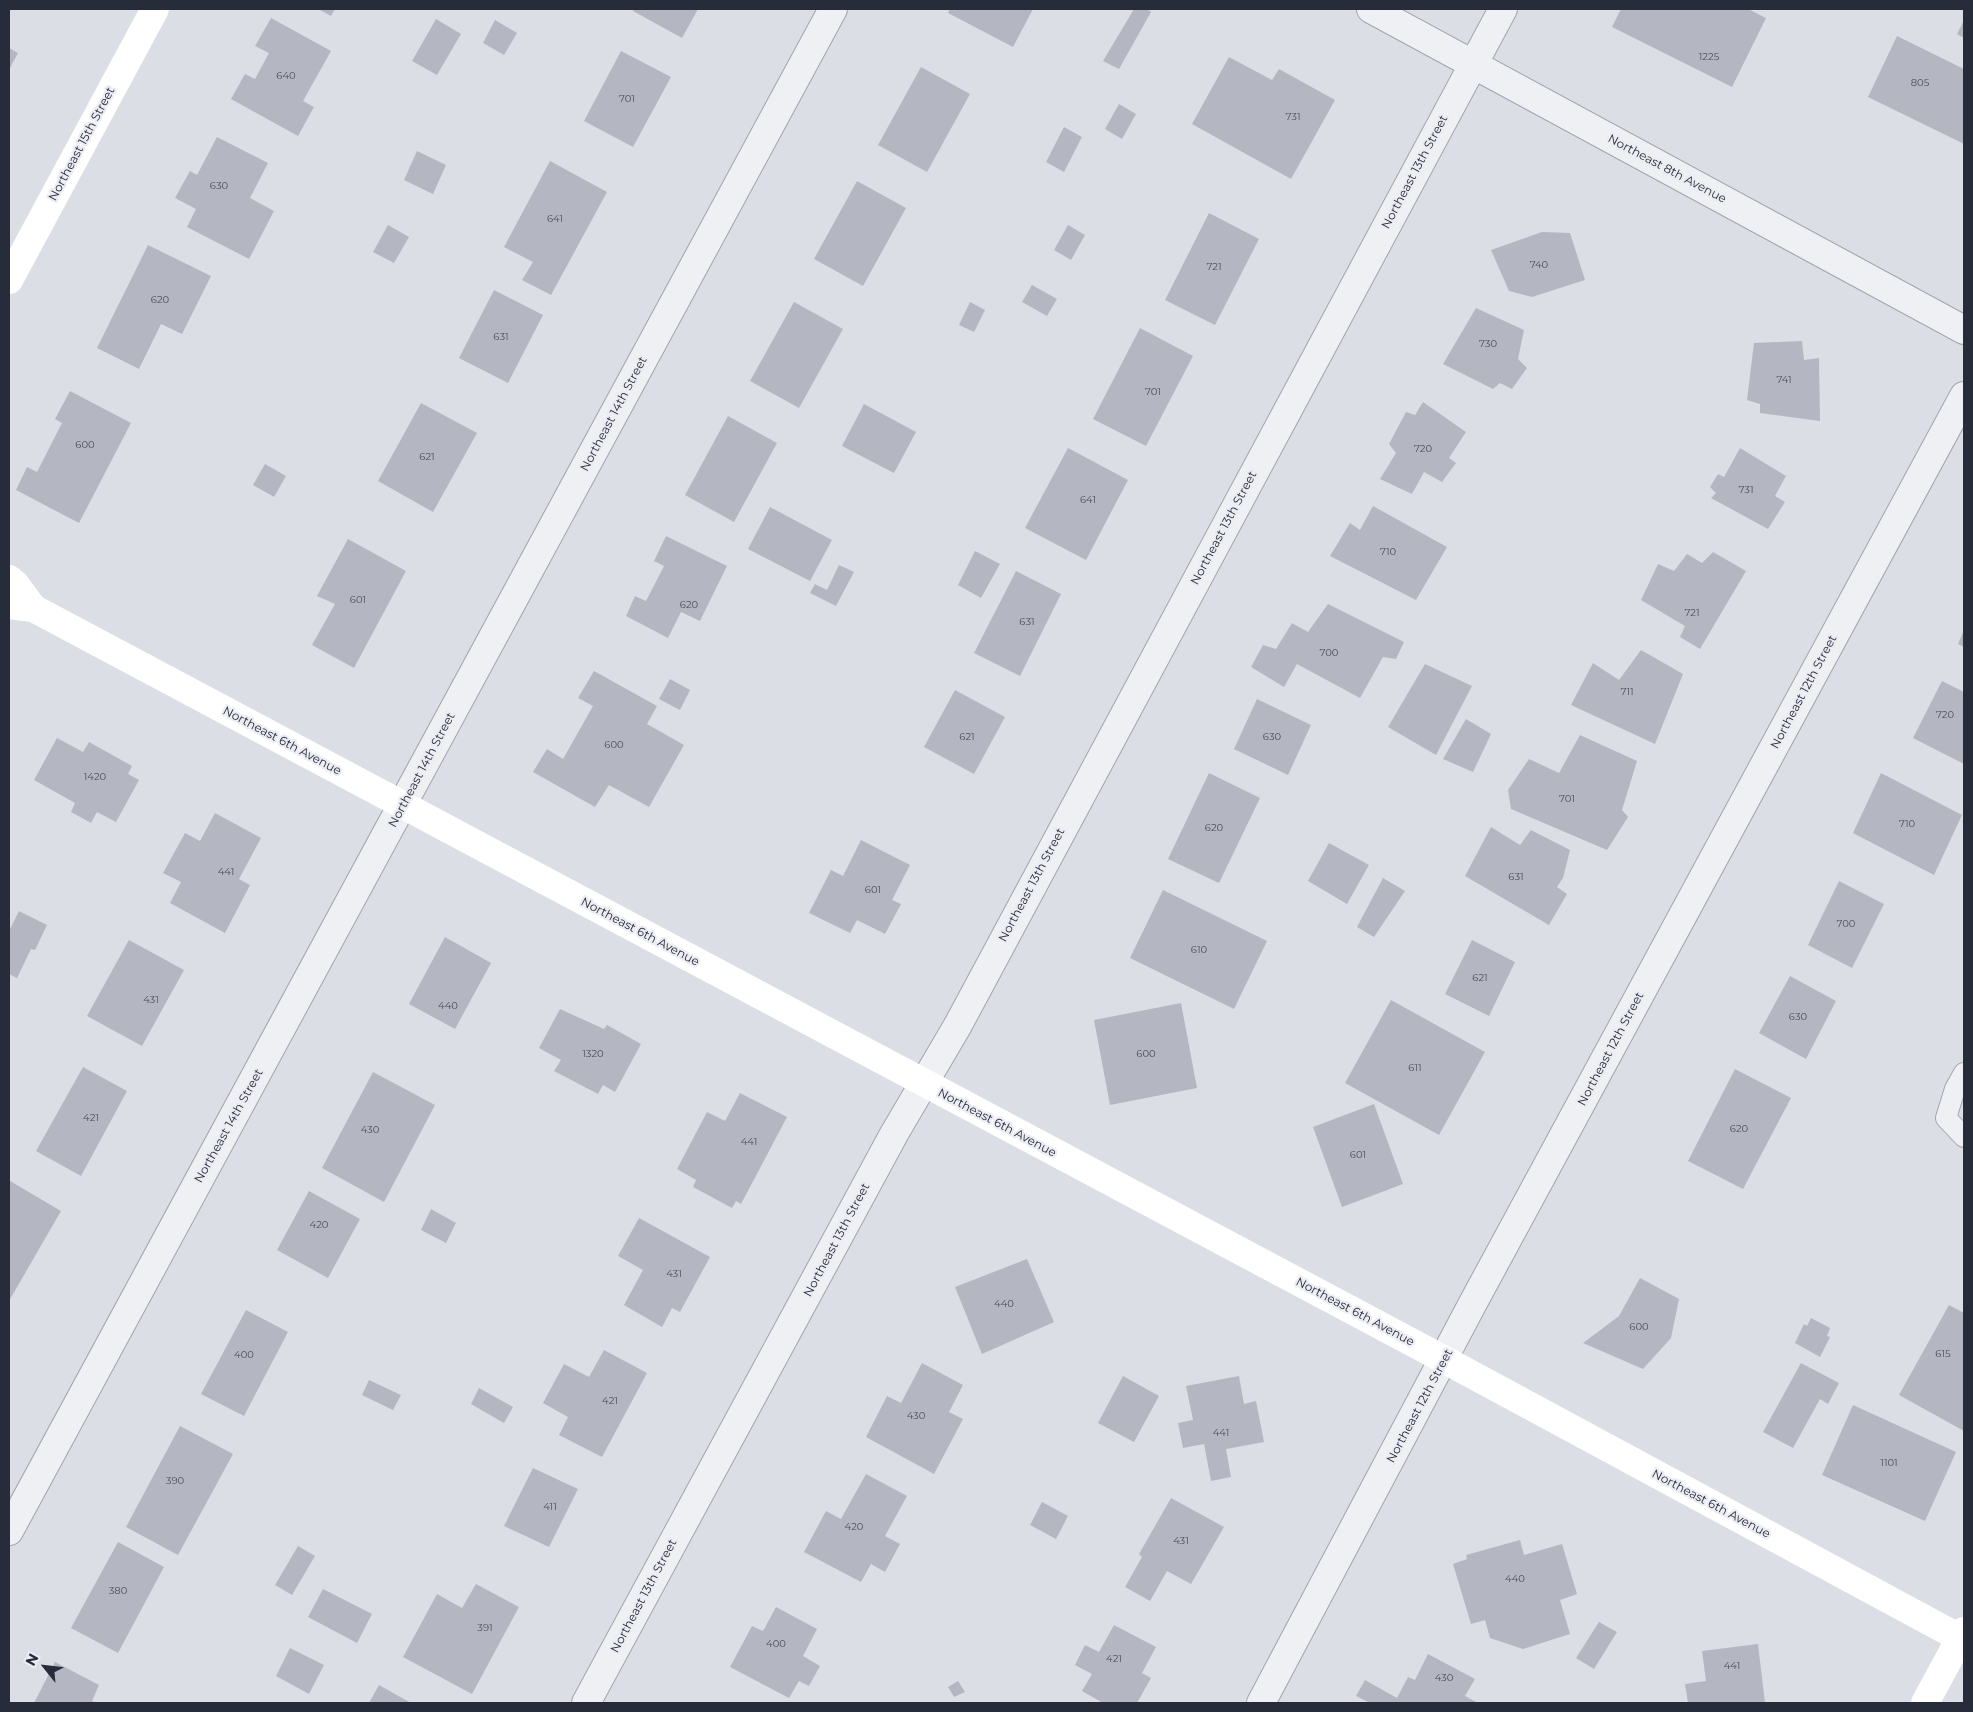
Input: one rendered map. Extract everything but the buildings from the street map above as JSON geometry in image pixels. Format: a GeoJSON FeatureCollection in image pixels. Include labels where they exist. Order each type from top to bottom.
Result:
{"type":"FeatureCollection","features":[{"type":"Feature","properties":{"kind":"street","name":"Northeast 15th Street"},"geometry":{"type":"LineString","coordinates":[[9,280],[155,9]]}},
{"type":"Feature","properties":{"kind":"street","name":"Northeast 14th Street"},"geometry":{"type":"LineString","coordinates":[[9,1530],[403,806],[832,9]]}},
{"type":"Feature","properties":{"kind":"street","name":"Northeast 8th Avenue"},"geometry":{"type":"LineString","coordinates":[[1371,9],[1964,330]]}},
{"type":"Feature","properties":{"kind":"street","name":"Northeast 13th Street"},"geometry":{"type":"LineString","coordinates":[[586,1703],[967,1007],[1503,9]]}},
{"type":"Feature","properties":{"kind":"street","name":"Northeast 12th Street"},"geometry":{"type":"LineString","coordinates":[[1261,1703],[1445,1360],[1474,1301],[1964,396]]}},
{"type":"Feature","properties":{"kind":"street","name":"Northeast 6th Avenue"},"geometry":{"type":"LineString","coordinates":[[9,579],[16,585],[21,607],[403,806],[1962,1634]]}},
{"type":"Feature","properties":{"kind":"street"},"geometry":{"type":"LineString","coordinates":[[1925,1703],[1962,1634]]}},
{"type":"Feature","properties":{"kind":"lane"},"geometry":{"type":"LineString","coordinates":[[1964,1073],[1955,1089],[1946,1118],[1964,1137]]}}]}
